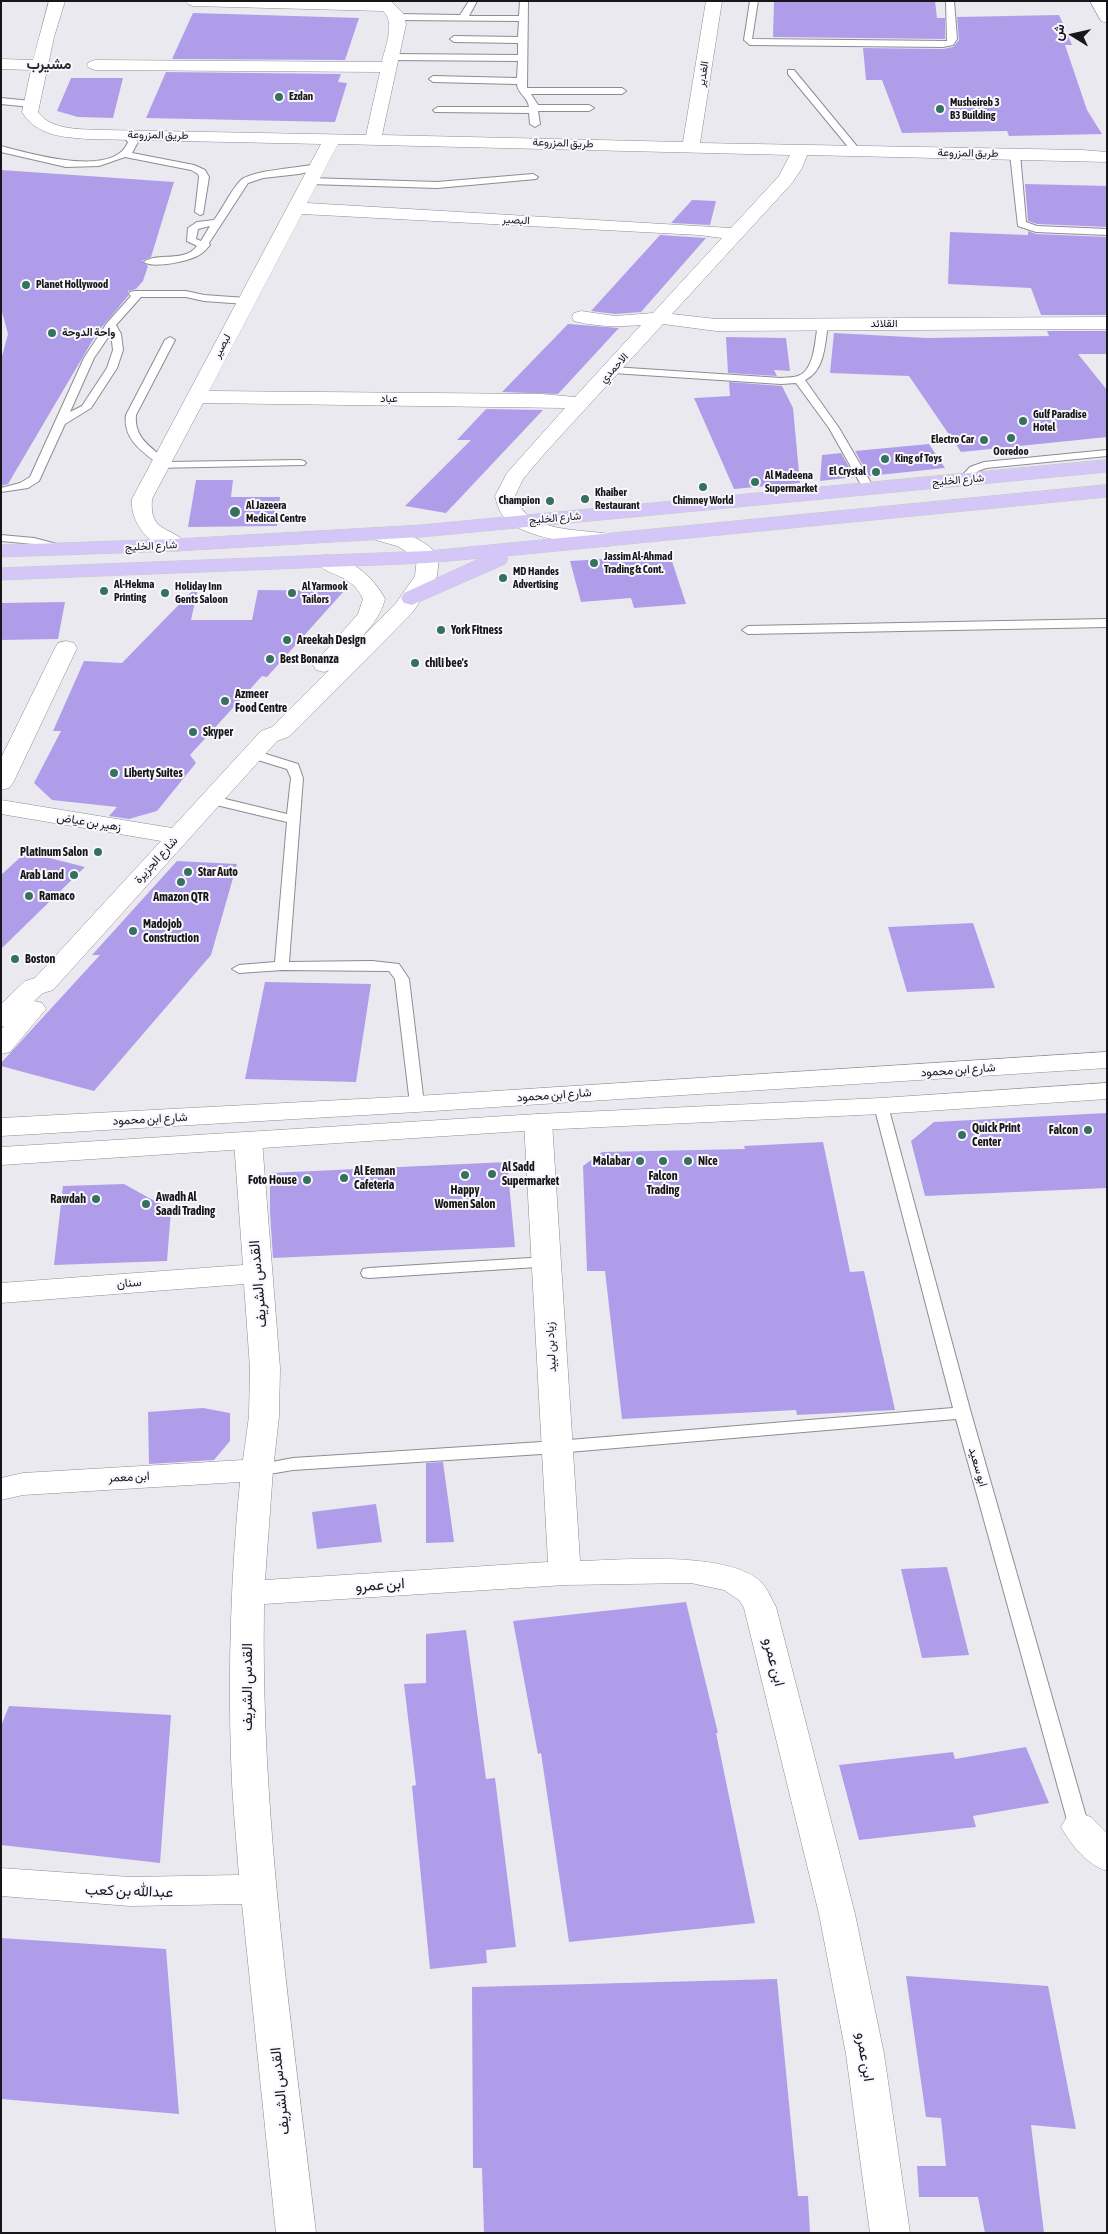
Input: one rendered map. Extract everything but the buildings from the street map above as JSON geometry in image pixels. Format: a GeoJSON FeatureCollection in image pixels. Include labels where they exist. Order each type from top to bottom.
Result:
{"type":"FeatureCollection","features":[{"type":"Feature","properties":{"kind":"main road","name":"شارع الخليج"},"geometry":{"type":"LineString","coordinates":[[1,551],[176,545],[376,534],[1107,466]]}},
{"type":"Feature","properties":{"kind":"main road","name":"شارع الخليج"},"geometry":{"type":"LineString","coordinates":[[1,574],[428,557],[1107,491]]}},
{"type":"Feature","properties":{"kind":"main road"},"geometry":{"type":"LineString","coordinates":[[412,598],[480,566],[527,548]]}},
{"type":"Feature","properties":{"kind":"street"},"geometry":{"type":"LineString","coordinates":[[31,104],[39,65],[57,1]]}},
{"type":"Feature","properties":{"kind":"street"},"geometry":{"type":"LineString","coordinates":[[193,1],[389,8],[398,24],[373,138]]}},
{"type":"Feature","properties":{"kind":"street","name":"الغدير"},"geometry":{"type":"LineString","coordinates":[[690,146],[714,1]]}},
{"type":"Feature","properties":{"kind":"street"},"geometry":{"type":"LineString","coordinates":[[1098,1],[1107,18]]}},
{"type":"Feature","properties":{"kind":"street"},"geometry":{"type":"LineString","coordinates":[[95,65],[390,62]]}},
{"type":"Feature","properties":{"kind":"street"},"geometry":{"type":"LineString","coordinates":[[1,64],[39,65]]}},
{"type":"Feature","properties":{"kind":"street","name":"طريق المزروعة"},"geometry":{"type":"LineString","coordinates":[[31,104],[31,116],[45,127],[84,133],[373,138],[1107,157]]}},
{"type":"Feature","properties":{"kind":"street","name":"لبصير"},"geometry":{"type":"LineString","coordinates":[[176,545],[156,534],[149,527],[141,513],[142,499],[333,138]]}},
{"type":"Feature","properties":{"kind":"street","name":"الاحمدي"},"geometry":{"type":"LineString","coordinates":[[522,521],[512,513],[508,506],[505,496],[509,486],[538,450],[661,318],[786,179],[793,168],[800,150]]}},
{"type":"Feature","properties":{"kind":"street","name":"طريق المزروعة"},"geometry":{"type":"LineString","coordinates":[[1082,155],[1107,151]]}},
{"type":"Feature","properties":{"kind":"street","name":"البصير"},"geometry":{"type":"LineString","coordinates":[[296,208],[699,230],[737,234]]}},
{"type":"Feature","properties":{"kind":"street"},"geometry":{"type":"LineString","coordinates":[[581,317],[615,322],[644,335]]}},
{"type":"Feature","properties":{"kind":"street","name":"القلائد"},"geometry":{"type":"LineString","coordinates":[[615,322],[661,318],[716,325],[1107,323]]}},
{"type":"Feature","properties":{"kind":"street","name":"عباد"},"geometry":{"type":"LineString","coordinates":[[195,397],[548,400],[582,403]]}},
{"type":"Feature","properties":{"kind":"street"},"geometry":{"type":"LineString","coordinates":[[522,521],[550,531],[607,540]]}},
{"type":"Feature","properties":{"kind":"street"},"geometry":{"type":"LineString","coordinates":[[376,534],[413,544],[428,557]]}},
{"type":"Feature","properties":{"kind":"street","name":"شارع الجزيرة"},"geometry":{"type":"LineString","coordinates":[[1,1019],[34,987],[44,984],[177,836],[213,800],[269,736],[280,732],[291,722],[395,619],[412,598],[426,576],[428,557]]}},
{"type":"Feature","properties":{"kind":"street","name":"شارع الجزيرة"},"geometry":{"type":"LineString","coordinates":[[269,736],[267,733],[268,728],[367,617],[372,608],[374,598],[365,582],[354,574],[326,561]]}},
{"type":"Feature","properties":{"kind":"street"},"geometry":{"type":"LineString","coordinates":[[1,783],[66,648]]}},
{"type":"Feature","properties":{"kind":"street","name":"زهير بن عياض"},"geometry":{"type":"LineString","coordinates":[[1,807],[177,836]]}},
{"type":"Feature","properties":{"kind":"street","name":"شارع الجزيرة"},"geometry":{"type":"LineString","coordinates":[[1,1046],[46,993],[48,986],[44,984]]}},
{"type":"Feature","properties":{"kind":"street","name":"شارع ابن محمود"},"geometry":{"type":"LineString","coordinates":[[1,1127],[417,1104],[1107,1060]]}},
{"type":"Feature","properties":{"kind":"street","name":"شارع ابن محمود"},"geometry":{"type":"LineString","coordinates":[[1,1156],[538,1122],[881,1106],[1107,1090]]}},
{"type":"Feature","properties":{"kind":"street","name":"زياد بن لبيد"},"geometry":{"type":"LineString","coordinates":[[538,1122],[565,1573]]}},
{"type":"Feature","properties":{"kind":"street","name":"القدس الشريف"},"geometry":{"type":"LineString","coordinates":[[248,1141],[265,1368],[264,1416],[257,1470],[248,1593],[246,1668],[248,1760],[258,1888],[296,2233]]}},
{"type":"Feature","properties":{"kind":"street","name":"سنان"},"geometry":{"type":"LineString","coordinates":[[1,1293],[257,1273]]}},
{"type":"Feature","properties":{"kind":"street","name":"ابن معمر"},"geometry":{"type":"LineString","coordinates":[[1,1489],[23,1484],[257,1470]]}},
{"type":"Feature","properties":{"kind":"street","name":"ابن عمرو"},"geometry":{"type":"LineString","coordinates":[[248,1593],[565,1573],[691,1571],[733,1580],[751,1592],[760,1607],[837,1914],[865,2054],[890,2233]]}},
{"type":"Feature","properties":{"kind":"street"},"geometry":{"type":"LineString","coordinates":[[1079,1827],[1107,1857]]}},
{"type":"Feature","properties":{"kind":"street","name":"عبدالله بن كعب"},"geometry":{"type":"LineString","coordinates":[[1,1882],[57,1888],[161,1893],[258,1888]]}},
{"type":"Feature","properties":{"kind":"lane"},"geometry":{"type":"LineString","coordinates":[[463,18],[473,1]]}},
{"type":"Feature","properties":{"kind":"lane"},"geometry":{"type":"LineString","coordinates":[[524,1],[521,80],[522,91],[533,102],[535,124]]}},
{"type":"Feature","properties":{"kind":"lane"},"geometry":{"type":"LineString","coordinates":[[754,1],[748,40],[750,42],[943,44],[950,43],[953,39],[950,1]]}},
{"type":"Feature","properties":{"kind":"lane"},"geometry":{"type":"LineString","coordinates":[[389,8],[463,18],[523,19]]}},
{"type":"Feature","properties":{"kind":"lane"},"geometry":{"type":"LineString","coordinates":[[454,39],[522,40]]}},
{"type":"Feature","properties":{"kind":"lane"},"geometry":{"type":"LineString","coordinates":[[390,62],[522,58]]}},
{"type":"Feature","properties":{"kind":"lane"},"geometry":{"type":"LineString","coordinates":[[791,72],[857,152]]}},
{"type":"Feature","properties":{"kind":"lane"},"geometry":{"type":"LineString","coordinates":[[433,80],[521,80]]}},
{"type":"Feature","properties":{"kind":"lane"},"geometry":{"type":"LineString","coordinates":[[522,91],[622,91]]}},
{"type":"Feature","properties":{"kind":"lane"},"geometry":{"type":"LineString","coordinates":[[1,102],[31,104]]}},
{"type":"Feature","properties":{"kind":"lane"},"geometry":{"type":"LineString","coordinates":[[438,110],[589,108]]}},
{"type":"Feature","properties":{"kind":"lane"},"geometry":{"type":"LineString","coordinates":[[1,149],[49,161],[73,164],[99,162],[124,154],[130,150],[133,142],[127,135]]}},
{"type":"Feature","properties":{"kind":"lane"},"geometry":{"type":"LineString","coordinates":[[124,154],[154,162],[194,168],[202,172],[204,177],[200,212]]}},
{"type":"Feature","properties":{"kind":"lane"},"geometry":{"type":"LineString","coordinates":[[1015,154],[1021,224],[1036,229],[1107,232]]}},
{"type":"Feature","properties":{"kind":"lane"},"geometry":{"type":"LineString","coordinates":[[149,262],[168,262],[185,258],[198,252],[205,245],[245,181],[257,176],[304,170],[313,174],[437,185],[533,177]]}},
{"type":"Feature","properties":{"kind":"lane"},"geometry":{"type":"LineString","coordinates":[[205,245],[192,241],[193,228],[200,224],[218,222]]}},
{"type":"Feature","properties":{"kind":"lane"},"geometry":{"type":"LineString","coordinates":[[5,490],[24,486],[35,478],[85,367],[111,326],[136,294],[154,295],[177,300],[204,298],[246,301]]}},
{"type":"Feature","properties":{"kind":"lane"},"geometry":{"type":"LineString","coordinates":[[613,370],[781,381],[799,379],[808,375],[815,359],[823,324]]}},
{"type":"Feature","properties":{"kind":"lane"},"geometry":{"type":"LineString","coordinates":[[60,422],[86,408],[112,368],[118,350],[116,334],[111,326]]}},
{"type":"Feature","properties":{"kind":"lane"},"geometry":{"type":"LineString","coordinates":[[170,340],[131,415],[130,422],[133,436],[160,463],[300,463]]}},
{"type":"Feature","properties":{"kind":"lane"},"geometry":{"type":"LineString","coordinates":[[799,379],[834,428],[868,488]]}},
{"type":"Feature","properties":{"kind":"lane"},"geometry":{"type":"LineString","coordinates":[[964,480],[974,469],[984,465],[1107,453]]}},
{"type":"Feature","properties":{"kind":"lane"},"geometry":{"type":"LineString","coordinates":[[1,538],[34,541],[65,549]]}},
{"type":"Feature","properties":{"kind":"lane"},"geometry":{"type":"LineString","coordinates":[[748,630],[1107,622]]}},
{"type":"Feature","properties":{"kind":"lane"},"geometry":{"type":"LineString","coordinates":[[253,754],[293,767],[296,771],[297,785],[282,966]]}},
{"type":"Feature","properties":{"kind":"lane"},"geometry":{"type":"LineString","coordinates":[[213,800],[294,820]]}},
{"type":"Feature","properties":{"kind":"lane"},"geometry":{"type":"LineString","coordinates":[[239,969],[282,966],[372,965],[394,967],[402,979],[417,1104]]}},
{"type":"Feature","properties":{"kind":"lane","name":"ابو سعيد"},"geometry":{"type":"LineString","coordinates":[[881,1106],[963,1413],[1079,1827]]}},
{"type":"Feature","properties":{"kind":"lane"},"geometry":{"type":"LineString","coordinates":[[369,1273],[546,1262]]}},
{"type":"Feature","properties":{"kind":"lane"},"geometry":{"type":"LineString","coordinates":[[257,1470],[293,1464],[557,1446],[963,1413]]}},
{"type":"Feature","properties":{"kind":"place","name":"Ezdan"},"geometry":{"type":"Point","coordinates":[279,97]}},
{"type":"Feature","properties":{"kind":"place","name":"Musheireb 3 B3 Building"},"geometry":{"type":"Point","coordinates":[940,109]}},
{"type":"Feature","properties":{"kind":"place","name":"Planet Hollywood"},"geometry":{"type":"Point","coordinates":[26,285]}},
{"type":"Feature","properties":{"kind":"place","name":"واحة الدوحة"},"geometry":{"type":"Point","coordinates":[52,333]}},
{"type":"Feature","properties":{"kind":"place","name":"Gulf Paradise Hotel"},"geometry":{"type":"Point","coordinates":[1023,421]}},
{"type":"Feature","properties":{"kind":"place","name":"Ooredoo"},"geometry":{"type":"Point","coordinates":[1011,438]}},
{"type":"Feature","properties":{"kind":"place","name":"Electro Car"},"geometry":{"type":"Point","coordinates":[984,440]}},
{"type":"Feature","properties":{"kind":"place","name":"King of Toys"},"geometry":{"type":"Point","coordinates":[885,459]}},
{"type":"Feature","properties":{"kind":"place","name":"El Crystal"},"geometry":{"type":"Point","coordinates":[876,472]}},
{"type":"Feature","properties":{"kind":"place","name":"Al Madeena Supermarket"},"geometry":{"type":"Point","coordinates":[755,482]}},
{"type":"Feature","properties":{"kind":"place","name":"Chimney World"},"geometry":{"type":"Point","coordinates":[703,487]}},
{"type":"Feature","properties":{"kind":"place","name":"Khaiber Restaurant"},"geometry":{"type":"Point","coordinates":[585,499]}},
{"type":"Feature","properties":{"kind":"place","name":"Champion"},"geometry":{"type":"Point","coordinates":[550,501]}},
{"type":"Feature","properties":{"kind":"place","name":"Al Jazeera Medical Centre"},"geometry":{"type":"Point","coordinates":[235,512]}},
{"type":"Feature","properties":{"kind":"place","name":"Jassim Al-Ahmad Trading & Cont."},"geometry":{"type":"Point","coordinates":[594,563]}},
{"type":"Feature","properties":{"kind":"place","name":"MD Handes Advertising"},"geometry":{"type":"Point","coordinates":[503,578]}},
{"type":"Feature","properties":{"kind":"place","name":"Al-Hekma Printing"},"geometry":{"type":"Point","coordinates":[104,591]}},
{"type":"Feature","properties":{"kind":"place","name":"Holiday Inn Gents Saloon"},"geometry":{"type":"Point","coordinates":[165,593]}},
{"type":"Feature","properties":{"kind":"place","name":"Al Yarmook Tailors"},"geometry":{"type":"Point","coordinates":[292,593]}},
{"type":"Feature","properties":{"kind":"place","name":"York Fitness"},"geometry":{"type":"Point","coordinates":[441,630]}},
{"type":"Feature","properties":{"kind":"place","name":"Areekah Design"},"geometry":{"type":"Point","coordinates":[287,640]}},
{"type":"Feature","properties":{"kind":"place","name":"Best Bonanza"},"geometry":{"type":"Point","coordinates":[270,659]}},
{"type":"Feature","properties":{"kind":"place","name":"chili bee's"},"geometry":{"type":"Point","coordinates":[415,663]}},
{"type":"Feature","properties":{"kind":"place","name":"Azmeer Food Centre"},"geometry":{"type":"Point","coordinates":[225,701]}},
{"type":"Feature","properties":{"kind":"place","name":"Skyper"},"geometry":{"type":"Point","coordinates":[193,732]}},
{"type":"Feature","properties":{"kind":"place","name":"Liberty Suites"},"geometry":{"type":"Point","coordinates":[114,773]}},
{"type":"Feature","properties":{"kind":"place","name":"Platinum Salon"},"geometry":{"type":"Point","coordinates":[98,852]}},
{"type":"Feature","properties":{"kind":"place","name":"Star Auto"},"geometry":{"type":"Point","coordinates":[188,872]}},
{"type":"Feature","properties":{"kind":"place","name":"Arab Land"},"geometry":{"type":"Point","coordinates":[74,875]}},
{"type":"Feature","properties":{"kind":"place","name":"Amazon QTR"},"geometry":{"type":"Point","coordinates":[181,882]}},
{"type":"Feature","properties":{"kind":"place","name":"Ramaco"},"geometry":{"type":"Point","coordinates":[29,896]}},
{"type":"Feature","properties":{"kind":"place","name":"Madojob Construction"},"geometry":{"type":"Point","coordinates":[133,931]}},
{"type":"Feature","properties":{"kind":"place","name":"Boston"},"geometry":{"type":"Point","coordinates":[15,959]}},
{"type":"Feature","properties":{"kind":"place","name":"Falcon"},"geometry":{"type":"Point","coordinates":[1088,1130]}},
{"type":"Feature","properties":{"kind":"place","name":"Quick Print Center"},"geometry":{"type":"Point","coordinates":[962,1135]}},
{"type":"Feature","properties":{"kind":"place","name":"Malabar"},"geometry":{"type":"Point","coordinates":[640,1161]}},
{"type":"Feature","properties":{"kind":"place","name":"Falcon Trading"},"geometry":{"type":"Point","coordinates":[663,1161]}},
{"type":"Feature","properties":{"kind":"place","name":"Nice"},"geometry":{"type":"Point","coordinates":[688,1161]}},
{"type":"Feature","properties":{"kind":"place","name":"Al Sadd Supermarket"},"geometry":{"type":"Point","coordinates":[492,1174]}},
{"type":"Feature","properties":{"kind":"place","name":"Happy Women Salon"},"geometry":{"type":"Point","coordinates":[465,1175]}},
{"type":"Feature","properties":{"kind":"place","name":"Al Eeman Cafeteria"},"geometry":{"type":"Point","coordinates":[344,1178]}},
{"type":"Feature","properties":{"kind":"place","name":"Foto House"},"geometry":{"type":"Point","coordinates":[307,1180]}},
{"type":"Feature","properties":{"kind":"place","name":"Rawdah"},"geometry":{"type":"Point","coordinates":[96,1199]}},
{"type":"Feature","properties":{"kind":"place","name":"Awadh Al Saadi Trading"},"geometry":{"type":"Point","coordinates":[146,1204]}},
{"type":"Feature","properties":{"kind":"district","name":"مشيرب"},"geometry":{"type":"Point","coordinates":[49,64]}}]}
